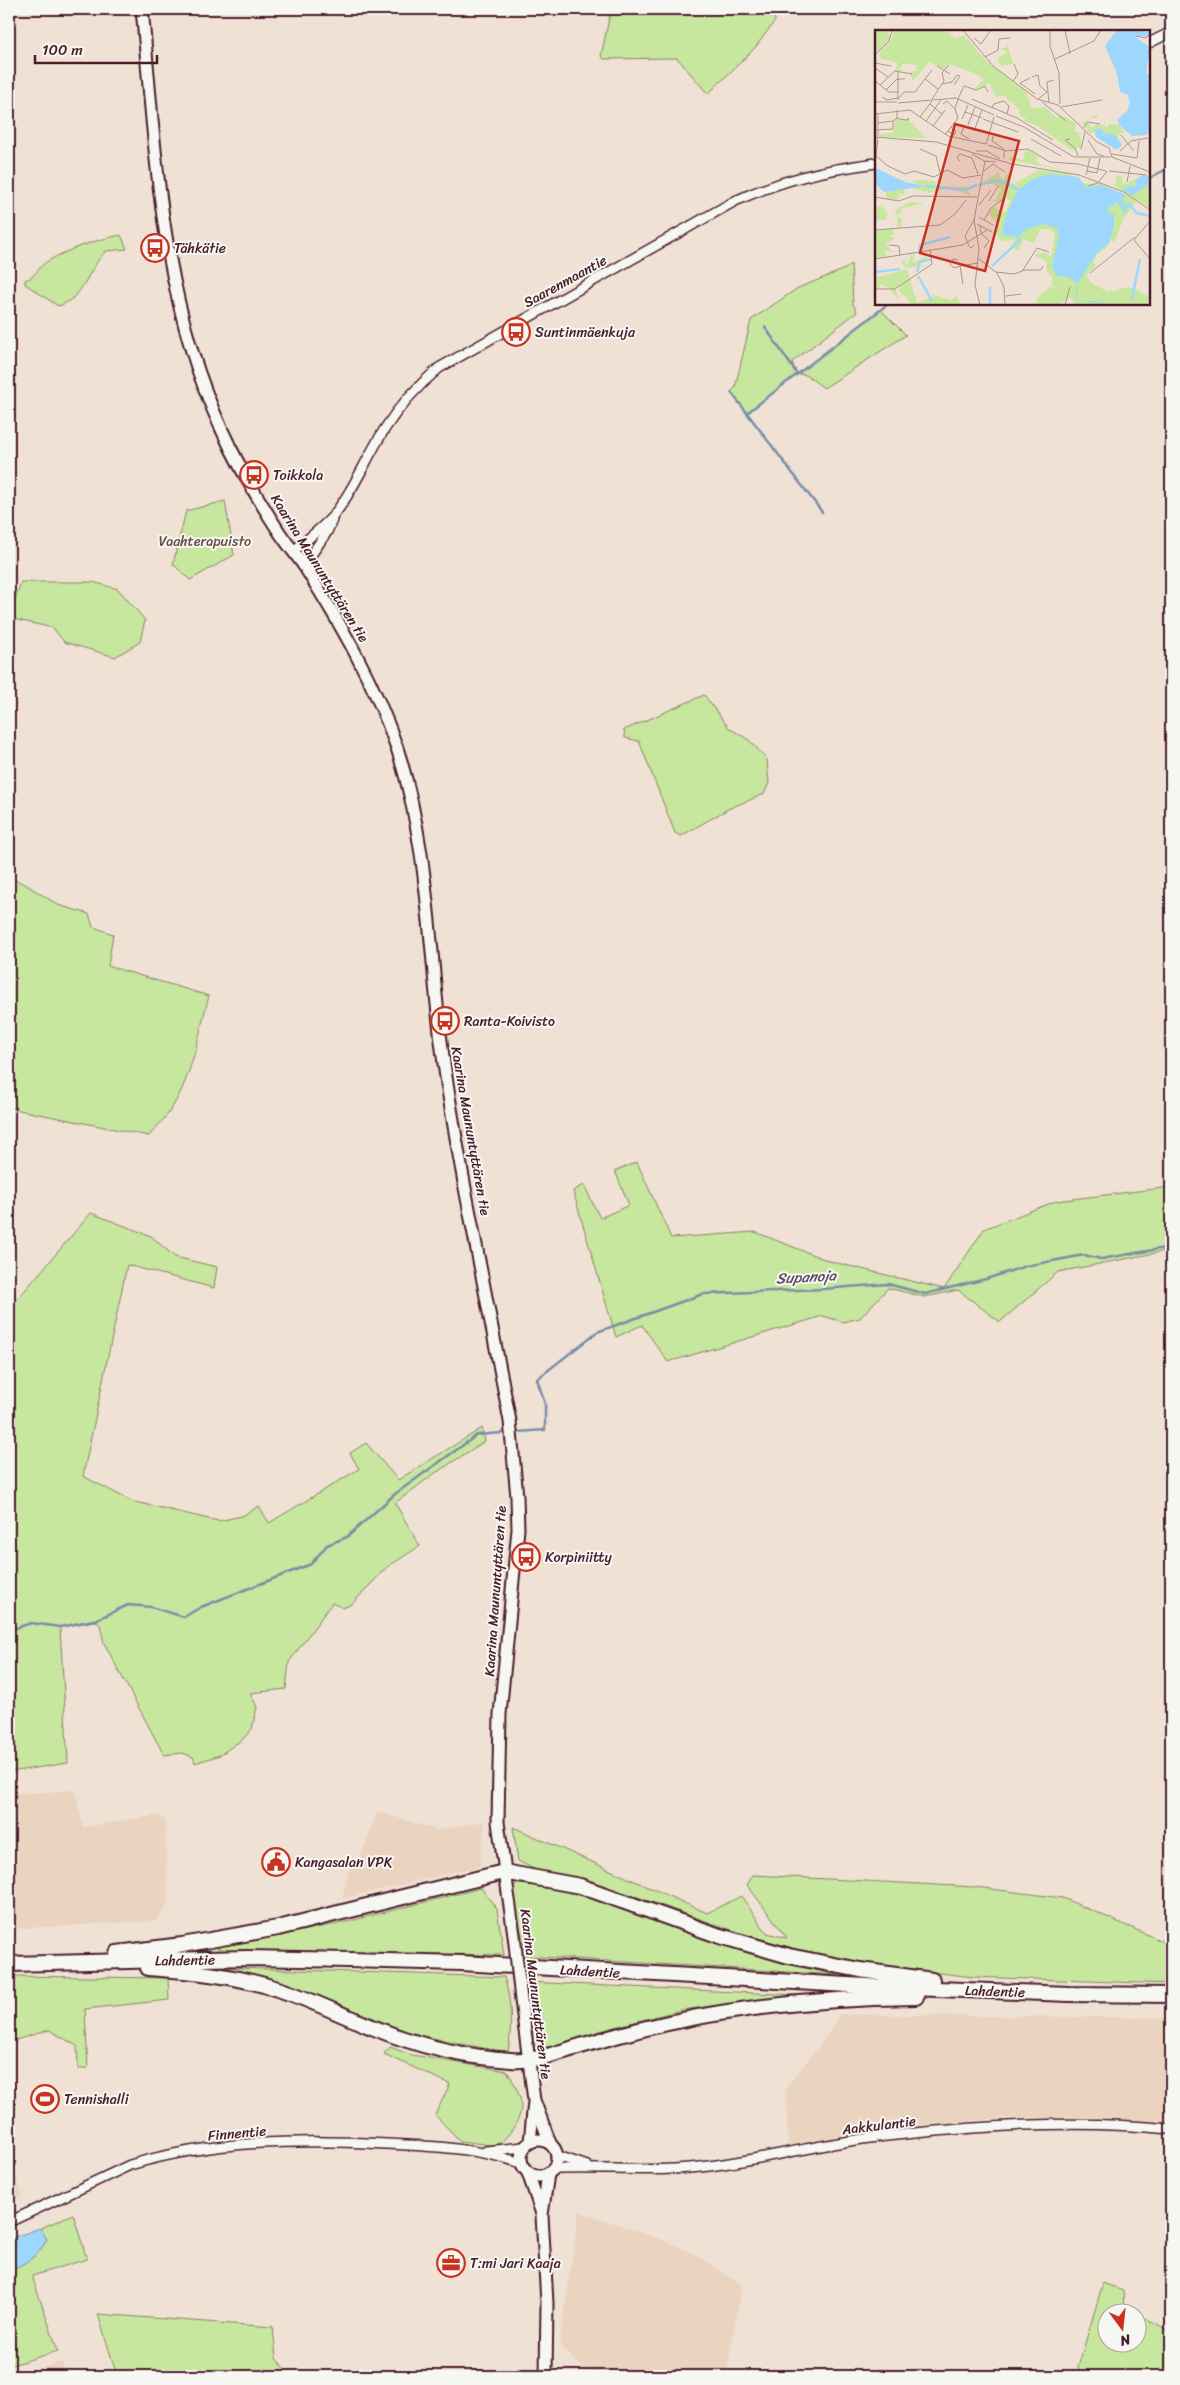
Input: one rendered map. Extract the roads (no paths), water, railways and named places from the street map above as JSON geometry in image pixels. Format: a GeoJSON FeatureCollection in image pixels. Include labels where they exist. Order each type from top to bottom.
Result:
{"type":"FeatureCollection","features":[{"type":"Feature","properties":{"kind":"highway"},"geometry":{"type":"LineString","coordinates":[[46,1962],[182,1945],[246,1934],[504,1872],[580,1886],[720,1936],[825,1964],[905,1977],[1069,1994]]}},
{"type":"Feature","properties":{"kind":"highway","name":"Lahdentie"},"geometry":{"type":"LineString","coordinates":[[9,1964],[247,1958],[442,1963],[818,1984],[1069,1994],[1171,1995]]}},
{"type":"Feature","properties":{"kind":"highway"},"geometry":{"type":"LineString","coordinates":[[46,1962],[176,1970],[230,1977],[281,1990],[411,2042],[512,2060],[543,2057],[667,2023],[774,2005],[852,1998],[1069,1994]]}},
{"type":"Feature","properties":{"kind":"main road","name":"Kaarina Maununtyttären tie"},"geometry":{"type":"LineString","coordinates":[[142,9],[166,240],[190,344],[221,429],[256,496],[304,565],[354,649],[381,705],[397,750],[412,802],[424,869],[441,1042],[451,1108],[510,1421],[514,1455],[518,1529],[500,1714],[498,1822],[534,2100],[550,2143]]}},
{"type":"Feature","properties":{"kind":"main road","name":"Kaarina Maununtyttären tie"},"geometry":{"type":"LineString","coordinates":[[527,2144],[534,2100]]}},
{"type":"Feature","properties":{"kind":"main road"},"geometry":{"type":"LineString","coordinates":[[542,2215],[528,2173],[521,2163],[522,2152],[527,2144],[540,2139],[550,2143],[558,2156],[551,2172],[542,2215],[546,2303],[546,2376]]}},
{"type":"Feature","properties":{"kind":"main road"},"geometry":{"type":"LineString","coordinates":[[528,2173],[538,2177],[551,2172]]}},
{"type":"Feature","properties":{"kind":"street"},"geometry":{"type":"LineString","coordinates":[[1150,42],[1171,32]]}},
{"type":"Feature","properties":{"kind":"street","name":"Saarenmaantie"},"geometry":{"type":"LineString","coordinates":[[293,551],[323,527],[334,515],[351,491],[386,427],[405,402],[428,378],[456,358],[735,202],[765,188],[798,177],[875,163]]}},
{"type":"Feature","properties":{"kind":"street","name":"Saarenmaantie"},"geometry":{"type":"LineString","coordinates":[[304,565],[327,532],[334,515]]}},
{"type":"Feature","properties":{"kind":"street","name":"Aakkulantie"},"geometry":{"type":"LineString","coordinates":[[551,2172],[592,2168],[670,2170],[708,2166],[876,2137],[1007,2127],[1098,2124],[1171,2129]]}},
{"type":"Feature","properties":{"kind":"street","name":"Finnentie"},"geometry":{"type":"LineString","coordinates":[[9,2222],[130,2165],[149,2159],[205,2149],[294,2141],[439,2146],[481,2152],[521,2163]]}},
{"type":"Feature","properties":{"kind":"street","name":"Finnentie"},"geometry":{"type":"LineString","coordinates":[[481,2152],[527,2144]]}},
{"type":"Feature","properties":{"kind":"street","name":"Aakkulantie"},"geometry":{"type":"LineString","coordinates":[[558,2156],[592,2168]]}},
{"type":"Feature","properties":{"kind":"water"},"geometry":{"type":"Polygon","coordinates":[[[40,2228],[47,2239],[41,2249],[34,2257],[19,2266],[14,2268],[9,2265],[9,2239],[40,2228]]]}},
{"type":"Feature","properties":{"kind":"waterway"},"geometry":{"type":"LineString","coordinates":[[1150,178],[1171,167]]}},
{"type":"Feature","properties":{"kind":"waterway"},"geometry":{"type":"LineString","coordinates":[[747,413],[887,305]]}},
{"type":"Feature","properties":{"kind":"waterway"},"geometry":{"type":"LineString","coordinates":[[765,327],[797,374]]}},
{"type":"Feature","properties":{"kind":"waterway"},"geometry":{"type":"LineString","coordinates":[[731,392],[822,512]]}},
{"type":"Feature","properties":{"kind":"waterway","name":"Supanoja"},"geometry":{"type":"LineString","coordinates":[[518,1432],[545,1430],[545,1404],[537,1379],[597,1332],[703,1294],[888,1284],[925,1294],[986,1279],[1026,1266],[1084,1255],[1101,1259],[1171,1247]]}},
{"type":"Feature","properties":{"kind":"waterway"},"geometry":{"type":"LineString","coordinates":[[9,1626],[16,1628],[31,1623],[60,1627],[96,1620],[128,1605],[151,1607],[184,1617],[201,1607],[311,1564],[327,1545],[347,1537],[395,1494],[477,1435],[502,1433]]}},
{"type":"Feature","properties":{"kind":"place","name":"Tähkätie"},"geometry":{"type":"Point","coordinates":[155,248]}},
{"type":"Feature","properties":{"kind":"place","name":"Suntinmäenkuja"},"geometry":{"type":"Point","coordinates":[516,332]}},
{"type":"Feature","properties":{"kind":"place","name":"Toikkola"},"geometry":{"type":"Point","coordinates":[254,475]}},
{"type":"Feature","properties":{"kind":"place","name":"Ranta-Koivisto"},"geometry":{"type":"Point","coordinates":[445,1021]}},
{"type":"Feature","properties":{"kind":"place","name":"Korpiniitty"},"geometry":{"type":"Point","coordinates":[526,1557]}},
{"type":"Feature","properties":{"kind":"place","name":"Kangasalan VPK"},"geometry":{"type":"Point","coordinates":[276,1862]}},
{"type":"Feature","properties":{"kind":"place","name":"Tennishalli"},"geometry":{"type":"Point","coordinates":[45,2099]}},
{"type":"Feature","properties":{"kind":"place","name":"T:mi Jari Kaaja"},"geometry":{"type":"Point","coordinates":[451,2263]}},
{"type":"Feature","properties":{"kind":"park label","name":"Vaahterapuisto"},"geometry":{"type":"Point","coordinates":[205,541]}}]}
